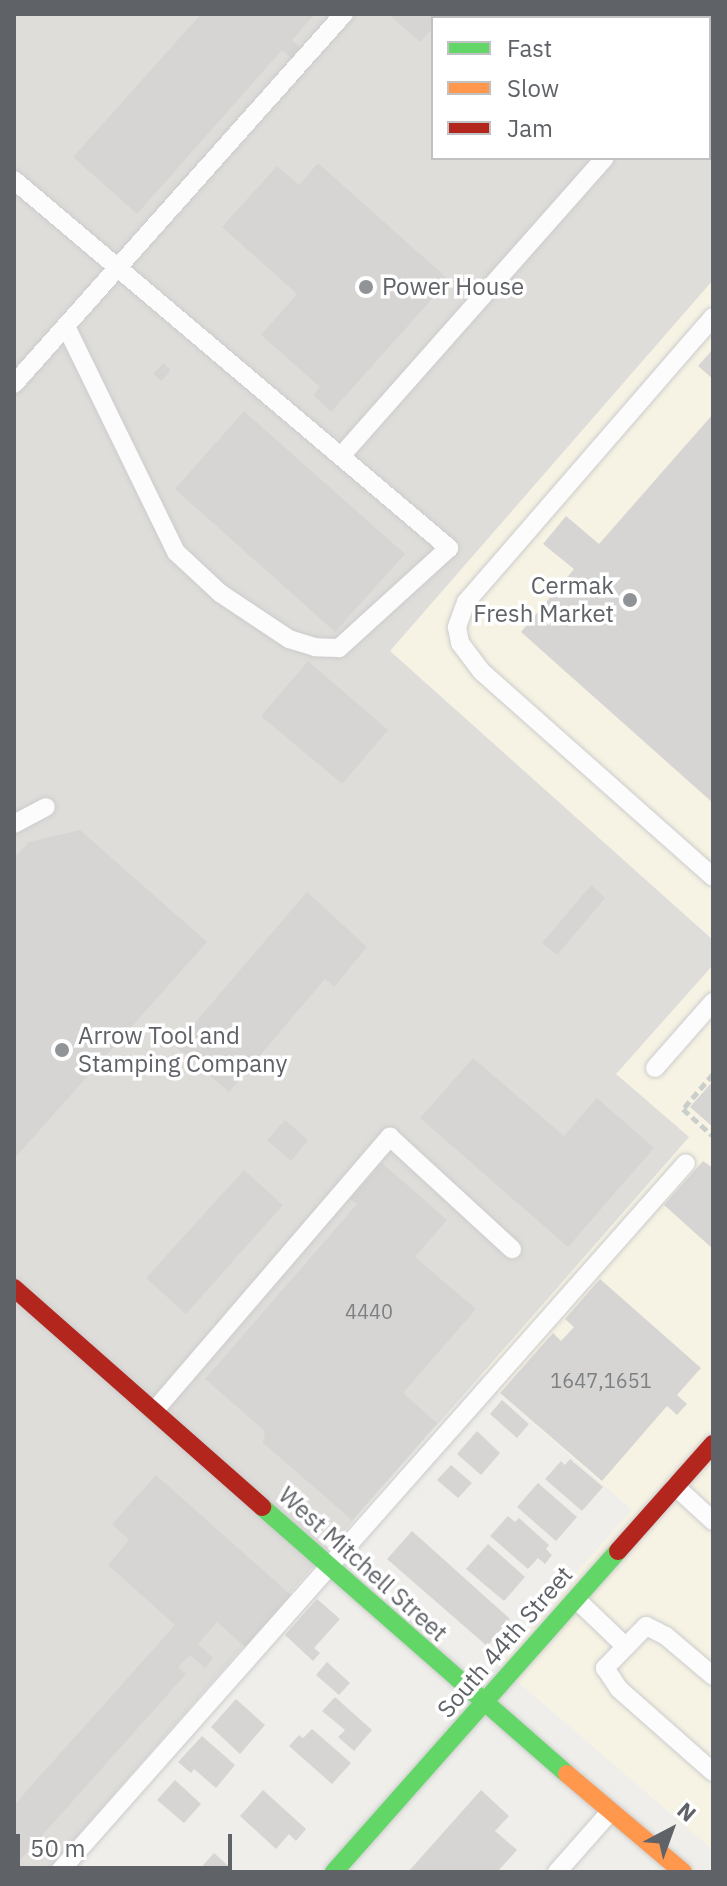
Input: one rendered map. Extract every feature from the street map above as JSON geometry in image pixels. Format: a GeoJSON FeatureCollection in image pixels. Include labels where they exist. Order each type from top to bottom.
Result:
{"type":"FeatureCollection","features":[{"type":"Feature","properties":{"kind":"street","name":"West Mitchell Street"},"geometry":{"type":"LineString","coordinates":[[14,1288],[484,1703],[683,1872]]}},
{"type":"Feature","properties":{"kind":"street","name":"South 44th Street"},"geometry":{"type":"LineString","coordinates":[[334,1872],[713,1444]]}},
{"type":"Feature","properties":{"kind":"lane"},"geometry":{"type":"LineString","coordinates":[[14,384],[344,14]]}},
{"type":"Feature","properties":{"kind":"lane"},"geometry":{"type":"LineString","coordinates":[[341,456],[603,160]]}},
{"type":"Feature","properties":{"kind":"lane"},"geometry":{"type":"LineString","coordinates":[[14,180],[449,548],[339,648],[315,647],[289,639],[220,593],[176,552],[66,326]]}},
{"type":"Feature","properties":{"kind":"lane"},"geometry":{"type":"LineString","coordinates":[[713,317],[466,602],[457,627],[460,643],[481,671],[713,877]]}},
{"type":"Feature","properties":{"kind":"lane"},"geometry":{"type":"LineString","coordinates":[[14,824],[46,807]]}},
{"type":"Feature","properties":{"kind":"lane"},"geometry":{"type":"LineString","coordinates":[[655,1068],[713,1002]]}},
{"type":"Feature","properties":{"kind":"lane"},"geometry":{"type":"LineString","coordinates":[[154,1411],[390,1137],[512,1249]]}},
{"type":"Feature","properties":{"kind":"lane"},"geometry":{"type":"LineString","coordinates":[[59,1872],[686,1163]]}},
{"type":"Feature","properties":{"kind":"lane"},"geometry":{"type":"LineString","coordinates":[[675,1486],[713,1521]]}},
{"type":"Feature","properties":{"kind":"lane"},"geometry":{"type":"LineString","coordinates":[[576,1599],[626,1647]]}},
{"type":"Feature","properties":{"kind":"lane"},"geometry":{"type":"LineString","coordinates":[[713,1676],[666,1636],[646,1626],[605,1668],[713,1772]]}},
{"type":"Feature","properties":{"kind":"lane"},"geometry":{"type":"LineString","coordinates":[[557,1872],[611,1811]]}},
{"type":"Feature","properties":{"kind":"path"},"geometry":{"type":"LineString","coordinates":[[713,1074],[683,1109],[713,1136]]}},
{"type":"Feature","properties":{"kind":"shaded area"},"geometry":{"type":"Polygon","coordinates":[[[14,14],[713,14],[713,280],[390,651],[713,940],[713,965],[616,1074],[689,1137],[46,1872],[14,1872],[14,14]]]}},
{"type":"Feature","properties":{"kind":"shaded area"},"geometry":{"type":"Polygon","coordinates":[[[713,280],[713,940],[390,651],[713,280]]]}},
{"type":"Feature","properties":{"kind":"shaded area"},"geometry":{"type":"Polygon","coordinates":[[[713,965],[713,1850],[496,1663],[632,1510],[480,1376],[689,1137],[616,1074],[713,965]]]}},
{"type":"Feature","properties":{"kind":"building"},"geometry":{"type":"Polygon","coordinates":[[[201,14],[315,14],[292,40],[301,48],[292,59],[282,50],[137,214],[73,157],[201,14]]]}},
{"type":"Feature","properties":{"kind":"building"},"geometry":{"type":"Polygon","coordinates":[[[388,14],[445,14],[431,16],[431,30],[420,42],[388,14]]]}},
{"type":"Feature","properties":{"kind":"building","name":"Power House"},"geometry":{"type":"Polygon","coordinates":[[[318,163],[449,280],[331,412],[313,395],[320,387],[261,335],[297,294],[222,227],[277,166],[299,185],[318,163]]]}},
{"type":"Feature","properties":{"kind":"building"},"geometry":{"type":"Polygon","coordinates":[[[713,349],[713,379],[698,366],[713,349]]]}},
{"type":"Feature","properties":{"kind":"building"},"geometry":{"type":"Polygon","coordinates":[[[163,363],[171,370],[162,381],[153,374],[163,363]]]}},
{"type":"Feature","properties":{"kind":"building"},"geometry":{"type":"Polygon","coordinates":[[[244,411],[405,554],[335,632],[175,489],[244,411]]]}},
{"type":"Feature","properties":{"kind":"building","name":"Cermak Fresh Market"},"geometry":{"type":"Polygon","coordinates":[[[713,414],[713,803],[521,632],[574,569],[543,544],[566,516],[599,544],[713,414]]]}},
{"type":"Feature","properties":{"kind":"building"},"geometry":{"type":"Polygon","coordinates":[[[308,661],[388,730],[342,784],[261,716],[308,661]]]}},
{"type":"Feature","properties":{"kind":"building","name":"Arrow Tool and Stamping Company"},"geometry":{"type":"Polygon","coordinates":[[[80,830],[207,942],[14,1159],[14,858],[29,842],[80,830]]]}},
{"type":"Feature","properties":{"kind":"building"},"geometry":{"type":"Polygon","coordinates":[[[591,885],[605,898],[557,955],[542,943],[591,885]]]}},
{"type":"Feature","properties":{"kind":"building"},"geometry":{"type":"Polygon","coordinates":[[[307,892],[367,947],[334,987],[325,979],[229,1092],[175,1046],[307,892]]]}},
{"type":"Feature","properties":{"kind":"building"},"geometry":{"type":"Polygon","coordinates":[[[473,1058],[564,1136],[597,1098],[654,1148],[568,1247],[420,1118],[473,1058]]]}},
{"type":"Feature","properties":{"kind":"building"},"geometry":{"type":"Polygon","coordinates":[[[713,1081],[713,1127],[690,1107],[713,1081]]]}},
{"type":"Feature","properties":{"kind":"building"},"geometry":{"type":"Polygon","coordinates":[[[285,1120],[308,1140],[291,1161],[267,1140],[285,1120]]]}},
{"type":"Feature","properties":{"kind":"building"},"geometry":{"type":"Polygon","coordinates":[[[703,1161],[713,1168],[713,1249],[664,1205],[703,1161]]]}},
{"type":"Feature","properties":{"kind":"building"},"geometry":{"type":"Polygon","coordinates":[[[382,1163],[447,1220],[415,1257],[476,1309],[403,1393],[437,1423],[352,1520],[263,1443],[265,1431],[205,1379],[357,1204],[350,1199],[382,1163]]]}},
{"type":"Feature","properties":{"kind":"building"},"geometry":{"type":"Polygon","coordinates":[[[244,1170],[283,1205],[186,1314],[146,1278],[244,1170]]]}},
{"type":"Feature","properties":{"kind":"building"},"geometry":{"type":"Polygon","coordinates":[[[600,1279],[701,1368],[677,1395],[687,1404],[677,1415],[667,1406],[602,1481],[500,1393],[553,1333],[561,1341],[574,1327],[565,1319],[600,1279]]]}},
{"type":"Feature","properties":{"kind":"building"},"geometry":{"type":"Polygon","coordinates":[[[502,1400],[529,1424],[517,1438],[490,1414],[502,1400]]]}},
{"type":"Feature","properties":{"kind":"building"},"geometry":{"type":"Polygon","coordinates":[[[477,1431],[500,1453],[481,1475],[457,1454],[477,1431]]]}},
{"type":"Feature","properties":{"kind":"building"},"geometry":{"type":"Polygon","coordinates":[[[570,1459],[603,1487],[582,1511],[545,1479],[561,1461],[565,1465],[570,1459]]]}},
{"type":"Feature","properties":{"kind":"building"},"geometry":{"type":"Polygon","coordinates":[[[451,1465],[472,1483],[458,1498],[437,1480],[451,1465]]]}},
{"type":"Feature","properties":{"kind":"building"},"geometry":{"type":"Polygon","coordinates":[[[156,1475],[291,1595],[245,1647],[217,1622],[198,1644],[213,1658],[205,1668],[190,1655],[178,1667],[186,1674],[14,1867],[14,1805],[175,1625],[108,1565],[129,1540],[112,1524],[156,1475]]]}},
{"type":"Feature","properties":{"kind":"building"},"geometry":{"type":"Polygon","coordinates":[[[538,1483],[577,1517],[556,1541],[517,1507],[538,1483]]]}},
{"type":"Feature","properties":{"kind":"building"},"geometry":{"type":"Polygon","coordinates":[[[508,1516],[515,1522],[519,1518],[549,1545],[546,1549],[552,1555],[545,1564],[538,1558],[528,1569],[490,1536],[508,1516]]]}},
{"type":"Feature","properties":{"kind":"building"},"geometry":{"type":"Polygon","coordinates":[[[412,1531],[510,1619],[487,1646],[387,1559],[412,1531]]]}},
{"type":"Feature","properties":{"kind":"building"},"geometry":{"type":"Polygon","coordinates":[[[488,1544],[525,1577],[504,1601],[466,1569],[488,1544]]]}},
{"type":"Feature","properties":{"kind":"building"},"geometry":{"type":"Polygon","coordinates":[[[317,1599],[340,1619],[314,1648],[320,1653],[313,1661],[285,1635],[317,1599]]]}},
{"type":"Feature","properties":{"kind":"building"},"geometry":{"type":"Polygon","coordinates":[[[327,1662],[350,1683],[339,1695],[316,1675],[327,1662]]]}},
{"type":"Feature","properties":{"kind":"building"},"geometry":{"type":"Polygon","coordinates":[[[335,1697],[372,1730],[354,1751],[338,1737],[345,1730],[322,1711],[335,1697]]]}},
{"type":"Feature","properties":{"kind":"building"},"geometry":{"type":"Polygon","coordinates":[[[236,1699],[265,1725],[240,1754],[211,1727],[236,1699]]]}},
{"type":"Feature","properties":{"kind":"building"},"geometry":{"type":"Polygon","coordinates":[[[312,1729],[351,1763],[332,1784],[289,1746],[299,1735],[303,1738],[312,1729]]]}},
{"type":"Feature","properties":{"kind":"building"},"geometry":{"type":"Polygon","coordinates":[[[202,1736],[235,1765],[216,1788],[194,1769],[191,1773],[178,1762],[202,1736]]]}},
{"type":"Feature","properties":{"kind":"building"},"geometry":{"type":"Polygon","coordinates":[[[175,1780],[201,1804],[184,1823],[157,1800],[175,1780]]]}},
{"type":"Feature","properties":{"kind":"building"},"geometry":{"type":"Polygon","coordinates":[[[263,1790],[306,1829],[296,1841],[289,1834],[276,1849],[240,1816],[263,1790]]]}},
{"type":"Feature","properties":{"kind":"building"},"geometry":{"type":"Polygon","coordinates":[[[481,1790],[509,1816],[495,1831],[517,1850],[497,1872],[408,1872],[481,1790]]]}},
{"type":"Feature","properties":{"kind":"building"},"geometry":{"type":"Polygon","coordinates":[[[214,1853],[235,1872],[197,1872],[214,1853]]]}},
{"type":"Feature","properties":{"kind":"traffic: fast"},"geometry":{"type":"LineString","coordinates":[[262,1507],[567,1774]]}},
{"type":"Feature","properties":{"kind":"traffic: fast"},"geometry":{"type":"LineString","coordinates":[[334,1872],[618,1551]]}},
{"type":"Feature","properties":{"kind":"traffic: slow"},"geometry":{"type":"LineString","coordinates":[[567,1774],[683,1872]]}},
{"type":"Feature","properties":{"kind":"traffic: jam"},"geometry":{"type":"LineString","coordinates":[[14,1288],[262,1507]]}},
{"type":"Feature","properties":{"kind":"traffic: jam"},"geometry":{"type":"LineString","coordinates":[[618,1551],[713,1444]]}},
{"type":"Feature","properties":{"kind":"place","name":"Power House"},"geometry":{"type":"Point","coordinates":[366,287]}},
{"type":"Feature","properties":{"kind":"place","name":"Cermak Fresh Market"},"geometry":{"type":"Point","coordinates":[630,600]}},
{"type":"Feature","properties":{"kind":"place","name":"Arrow Tool and Stamping Company"},"geometry":{"type":"Point","coordinates":[62,1050]}}]}
